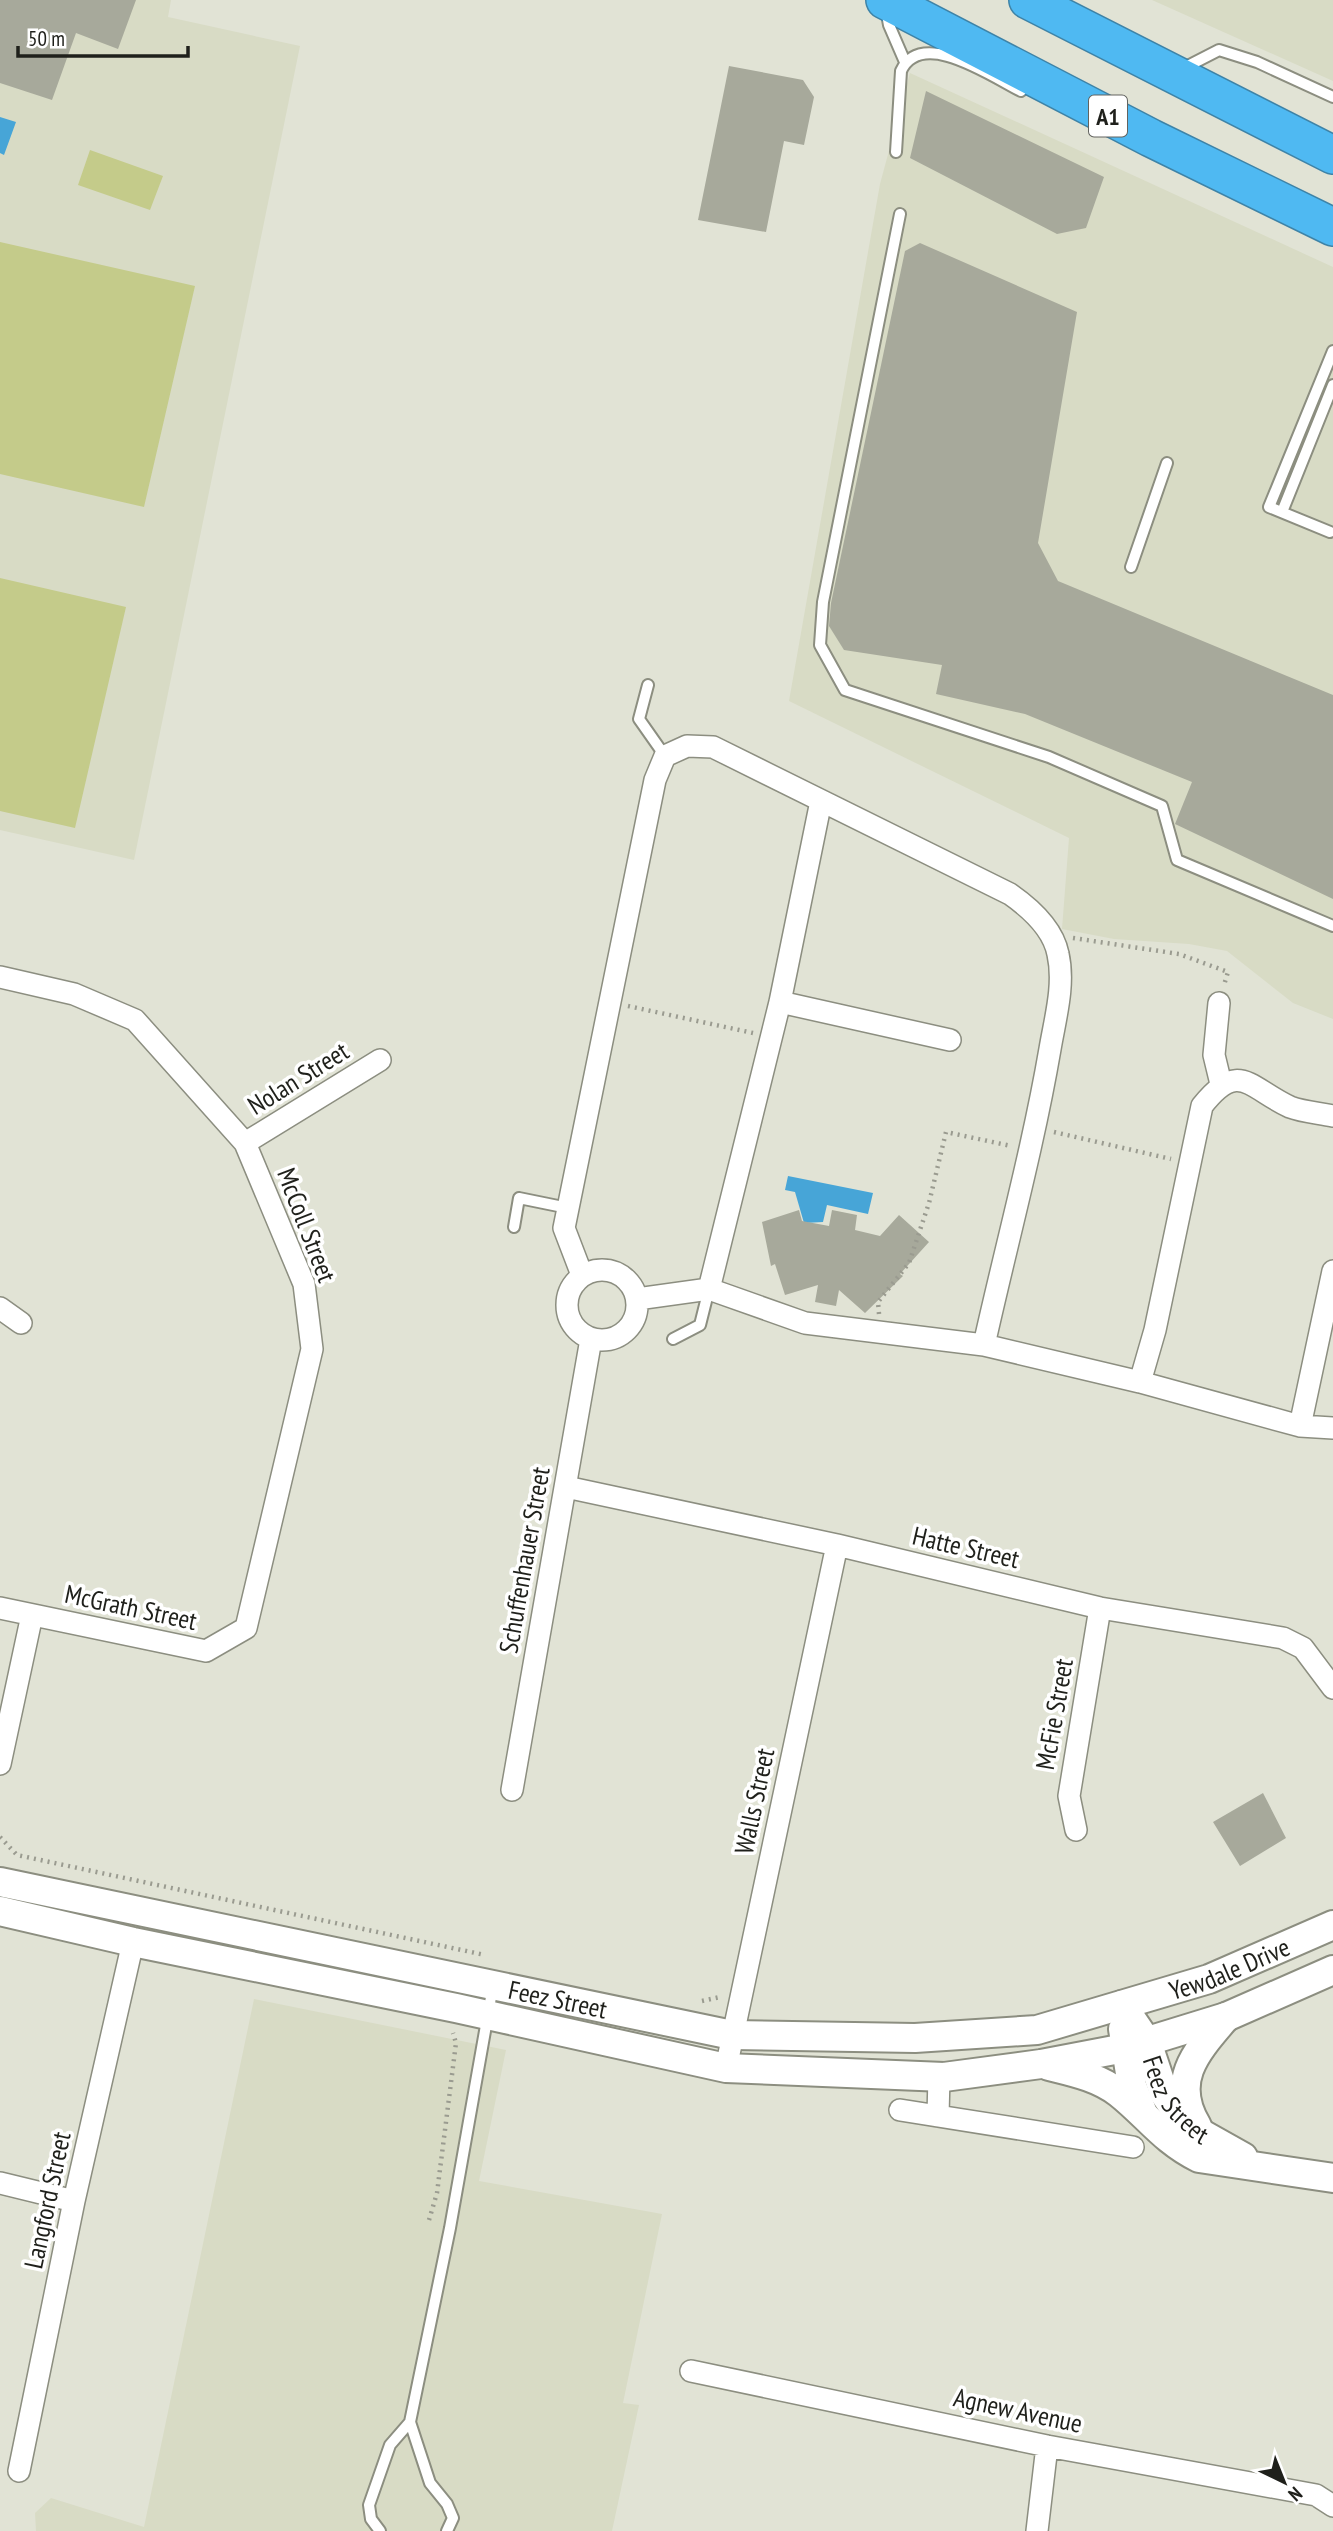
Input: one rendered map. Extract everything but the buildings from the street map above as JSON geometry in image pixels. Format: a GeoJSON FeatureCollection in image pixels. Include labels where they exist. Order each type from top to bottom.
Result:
{"type":"FeatureCollection","features":[{"type":"Feature","properties":{"kind":"highway","name":"A1"},"geometry":{"type":"LineString","coordinates":[[885,0],[1330,229]]}},
{"type":"Feature","properties":{"kind":"highway","name":"A1"},"geometry":{"type":"LineString","coordinates":[[1028,0],[1333,155]]}},
{"type":"Feature","properties":{"kind":"main road","name":"Feez Street"},"geometry":{"type":"LineString","coordinates":[[0,1882],[494,1970],[732,2035],[915,2038],[1037,2030],[1122,2005],[1136,2045],[1164,2093],[1180,2114],[1202,2134],[1258,2164]]}},
{"type":"Feature","properties":{"kind":"main road","name":"Feez Street"},"geometry":{"type":"LineString","coordinates":[[0,1911],[133,1942],[726,2068],[939,2076],[1041,2064],[1136,2045]]}},
{"type":"Feature","properties":{"kind":"main road","name":"Yewdale Drive"},"geometry":{"type":"LineString","coordinates":[[1122,2005],[1209,1979],[1333,1925]]}},
{"type":"Feature","properties":{"kind":"main road","name":"Yewdale Drive"},"geometry":{"type":"LineString","coordinates":[[1136,2045],[1226,2017],[1333,1970]]}},
{"type":"Feature","properties":{"kind":"main road"},"geometry":{"type":"LineString","coordinates":[[1202,2134],[1190,2114],[1186,2097],[1191,2058],[1226,2017]]}},
{"type":"Feature","properties":{"kind":"main road","name":"Feez Street"},"geometry":{"type":"LineString","coordinates":[[1136,2045],[1132,2086],[1146,2120],[1178,2148],[1199,2158],[1258,2164],[1333,2178]]}},
{"type":"Feature","properties":{"kind":"main road"},"geometry":{"type":"LineString","coordinates":[[1041,2064],[1085,2074],[1104,2084],[1120,2094],[1146,2120]]}},
{"type":"Feature","properties":{"kind":"street"},"geometry":{"type":"LineString","coordinates":[[582,1275],[564,1228],[655,780],[665,756],[687,746],[713,747],[1010,894],[1030,908],[1052,940],[1058,954],[1059,993],[1034,1128],[984,1345]]}},
{"type":"Feature","properties":{"kind":"street"},"geometry":{"type":"LineString","coordinates":[[709,1289],[780,1002],[821,801]]}},
{"type":"Feature","properties":{"kind":"street","name":"McColl Street"},"geometry":{"type":"LineString","coordinates":[[0,977],[74,994],[135,1020],[245,1143],[304,1283],[312,1349],[246,1628]]}},
{"type":"Feature","properties":{"kind":"street"},"geometry":{"type":"LineString","coordinates":[[780,1002],[950,1040]]}},
{"type":"Feature","properties":{"kind":"street"},"geometry":{"type":"LineString","coordinates":[[1219,1003],[1214,1055],[1221,1084]]}},
{"type":"Feature","properties":{"kind":"street","name":"Nolan Street"},"geometry":{"type":"LineString","coordinates":[[245,1143],[380,1060]]}},
{"type":"Feature","properties":{"kind":"street"},"geometry":{"type":"LineString","coordinates":[[1140,1382],[1155,1330],[1202,1106],[1221,1084],[1238,1080],[1252,1084],[1292,1108],[1333,1116]]}},
{"type":"Feature","properties":{"kind":"street"},"geometry":{"type":"LineString","coordinates":[[604,1270],[615,1272],[633,1288],[637,1299],[636,1311],[625,1332],[603,1340],[591,1339],[572,1325],[566,1304],[574,1283],[582,1275],[604,1270]]}},
{"type":"Feature","properties":{"kind":"street"},"geometry":{"type":"LineString","coordinates":[[1300,1426],[1333,1271]]}},
{"type":"Feature","properties":{"kind":"street"},"geometry":{"type":"LineString","coordinates":[[637,1299],[709,1289],[805,1323],[984,1345],[1140,1382],[1300,1426],[1333,1428]]}},
{"type":"Feature","properties":{"kind":"street"},"geometry":{"type":"LineString","coordinates":[[0,1308],[20,1323]]}},
{"type":"Feature","properties":{"kind":"street","name":"Schuffenhauer Street"},"geometry":{"type":"LineString","coordinates":[[512,1790],[591,1339]]}},
{"type":"Feature","properties":{"kind":"street","name":"Hatte Street"},"geometry":{"type":"LineString","coordinates":[[566,1487],[837,1545],[1100,1608],[1283,1637],[1304,1648],[1333,1688]]}},
{"type":"Feature","properties":{"kind":"street","name":"Walls Street"},"geometry":{"type":"LineString","coordinates":[[726,2068],[837,1545]]}},
{"type":"Feature","properties":{"kind":"street","name":"McGrath Street"},"geometry":{"type":"LineString","coordinates":[[0,1608],[206,1651],[246,1628]]}},
{"type":"Feature","properties":{"kind":"street","name":"McFie Street"},"geometry":{"type":"LineString","coordinates":[[1076,1830],[1069,1796],[1100,1608]]}},
{"type":"Feature","properties":{"kind":"street"},"geometry":{"type":"LineString","coordinates":[[0,1764],[32,1615]]}},
{"type":"Feature","properties":{"kind":"street","name":"Langford Street"},"geometry":{"type":"LineString","coordinates":[[19,2471],[74,2201],[133,1942]]}},
{"type":"Feature","properties":{"kind":"street"},"geometry":{"type":"LineString","coordinates":[[938,2116],[939,2076]]}},
{"type":"Feature","properties":{"kind":"street"},"geometry":{"type":"LineString","coordinates":[[900,2110],[1133,2147]]}},
{"type":"Feature","properties":{"kind":"street"},"geometry":{"type":"LineString","coordinates":[[0,2183],[74,2201]]}},
{"type":"Feature","properties":{"kind":"street","name":"Agnew Avenue"},"geometry":{"type":"LineString","coordinates":[[691,2371],[1047,2446],[1316,2495],[1333,2506]]}},
{"type":"Feature","properties":{"kind":"street"},"geometry":{"type":"LineString","coordinates":[[1037,2531],[1047,2446]]}},
{"type":"Feature","properties":{"kind":"lane"},"geometry":{"type":"LineString","coordinates":[[885,0],[888,25],[905,62]]}},
{"type":"Feature","properties":{"kind":"lane"},"geometry":{"type":"LineString","coordinates":[[1172,74],[1219,50],[1257,62],[1333,97]]}},
{"type":"Feature","properties":{"kind":"lane"},"geometry":{"type":"LineString","coordinates":[[896,152],[901,71],[905,62],[924,53],[941,52],[1031,96]]}},
{"type":"Feature","properties":{"kind":"lane"},"geometry":{"type":"LineString","coordinates":[[1113,132],[1151,138]]}},
{"type":"Feature","properties":{"kind":"lane"},"geometry":{"type":"LineString","coordinates":[[900,214],[823,602],[820,645],[845,691],[1049,757],[1162,806],[1177,860],[1333,926]]}},
{"type":"Feature","properties":{"kind":"lane"},"geometry":{"type":"LineString","coordinates":[[1330,532],[1269,507],[1333,351]]}},
{"type":"Feature","properties":{"kind":"lane"},"geometry":{"type":"LineString","coordinates":[[1282,512],[1333,385]]}},
{"type":"Feature","properties":{"kind":"lane"},"geometry":{"type":"LineString","coordinates":[[1131,567],[1167,463]]}},
{"type":"Feature","properties":{"kind":"lane"},"geometry":{"type":"LineString","coordinates":[[648,685],[639,719],[665,756]]}},
{"type":"Feature","properties":{"kind":"lane"},"geometry":{"type":"LineString","coordinates":[[514,1227],[519,1198],[568,1208]]}},
{"type":"Feature","properties":{"kind":"lane"},"geometry":{"type":"LineString","coordinates":[[673,1339],[700,1325],[709,1289]]}},
{"type":"Feature","properties":{"kind":"lane"},"geometry":{"type":"LineString","coordinates":[[380,2531],[371,2519],[369,2505],[390,2445],[410,2422],[450,2228],[494,1970]]}},
{"type":"Feature","properties":{"kind":"lane"},"geometry":{"type":"LineString","coordinates":[[410,2422],[430,2483],[447,2504],[453,2518],[447,2531]]}},
{"type":"Feature","properties":{"kind":"path"},"geometry":{"type":"LineString","coordinates":[[1052,940],[1063,937],[1179,954],[1228,972],[1219,1003]]}},
{"type":"Feature","properties":{"kind":"path"},"geometry":{"type":"LineString","coordinates":[[610,1002],[771,1036]]}},
{"type":"Feature","properties":{"kind":"path"},"geometry":{"type":"LineString","coordinates":[[1034,1128],[1189,1163]]}},
{"type":"Feature","properties":{"kind":"path"},"geometry":{"type":"LineString","coordinates":[[881,1332],[878,1302],[909,1263],[929,1203],[946,1132],[1029,1149]]}},
{"type":"Feature","properties":{"kind":"path"},"geometry":{"type":"LineString","coordinates":[[0,1837],[17,1855],[494,1970]]}},
{"type":"Feature","properties":{"kind":"path"},"geometry":{"type":"LineString","coordinates":[[693,1999],[706,2002],[724,1996]]}},
{"type":"Feature","properties":{"kind":"path"},"geometry":{"type":"LineString","coordinates":[[429,2220],[437,2193],[456,2043],[452,2028]]}},
{"type":"Feature","properties":{"kind":"shaded area"},"geometry":{"type":"Polygon","coordinates":[[[0,0],[171,0],[168,17],[300,46],[134,860],[0,830],[0,0]]]}},
{"type":"Feature","properties":{"kind":"shaded area"},"geometry":{"type":"Polygon","coordinates":[[[1152,0],[1333,0],[1333,81],[1152,0]]]}},
{"type":"Feature","properties":{"kind":"shaded area"},"geometry":{"type":"Polygon","coordinates":[[[910,73],[1333,267],[1333,1019],[1293,1003],[1227,951],[1189,944],[1114,939],[1062,929],[1069,838],[789,701],[880,184],[910,73]]]}},
{"type":"Feature","properties":{"kind":"shaded area"},"geometry":{"type":"Polygon","coordinates":[[[254,1999],[506,2050],[479,2181],[662,2214],[623,2403],[639,2405],[612,2531],[36,2531],[35,2513],[51,2498],[144,2527],[254,1999]]]}},
{"type":"Feature","properties":{"kind":"green space"},"geometry":{"type":"Polygon","coordinates":[[[90,150],[163,176],[150,210],[78,185],[90,150]]]}},
{"type":"Feature","properties":{"kind":"green space"},"geometry":{"type":"Polygon","coordinates":[[[0,242],[195,286],[144,507],[0,474],[0,242]]]}},
{"type":"Feature","properties":{"kind":"green space"},"geometry":{"type":"Polygon","coordinates":[[[0,578],[126,607],[75,828],[0,811],[0,578]]]}},
{"type":"Feature","properties":{"kind":"water"},"geometry":{"type":"Polygon","coordinates":[[[0,117],[16,122],[4,155],[0,153],[0,117]]]}},
{"type":"Feature","properties":{"kind":"water"},"geometry":{"type":"Polygon","coordinates":[[[788,1176],[873,1193],[868,1214],[827,1205],[823,1222],[804,1223],[795,1192],[785,1190],[788,1176]]]}}]}
